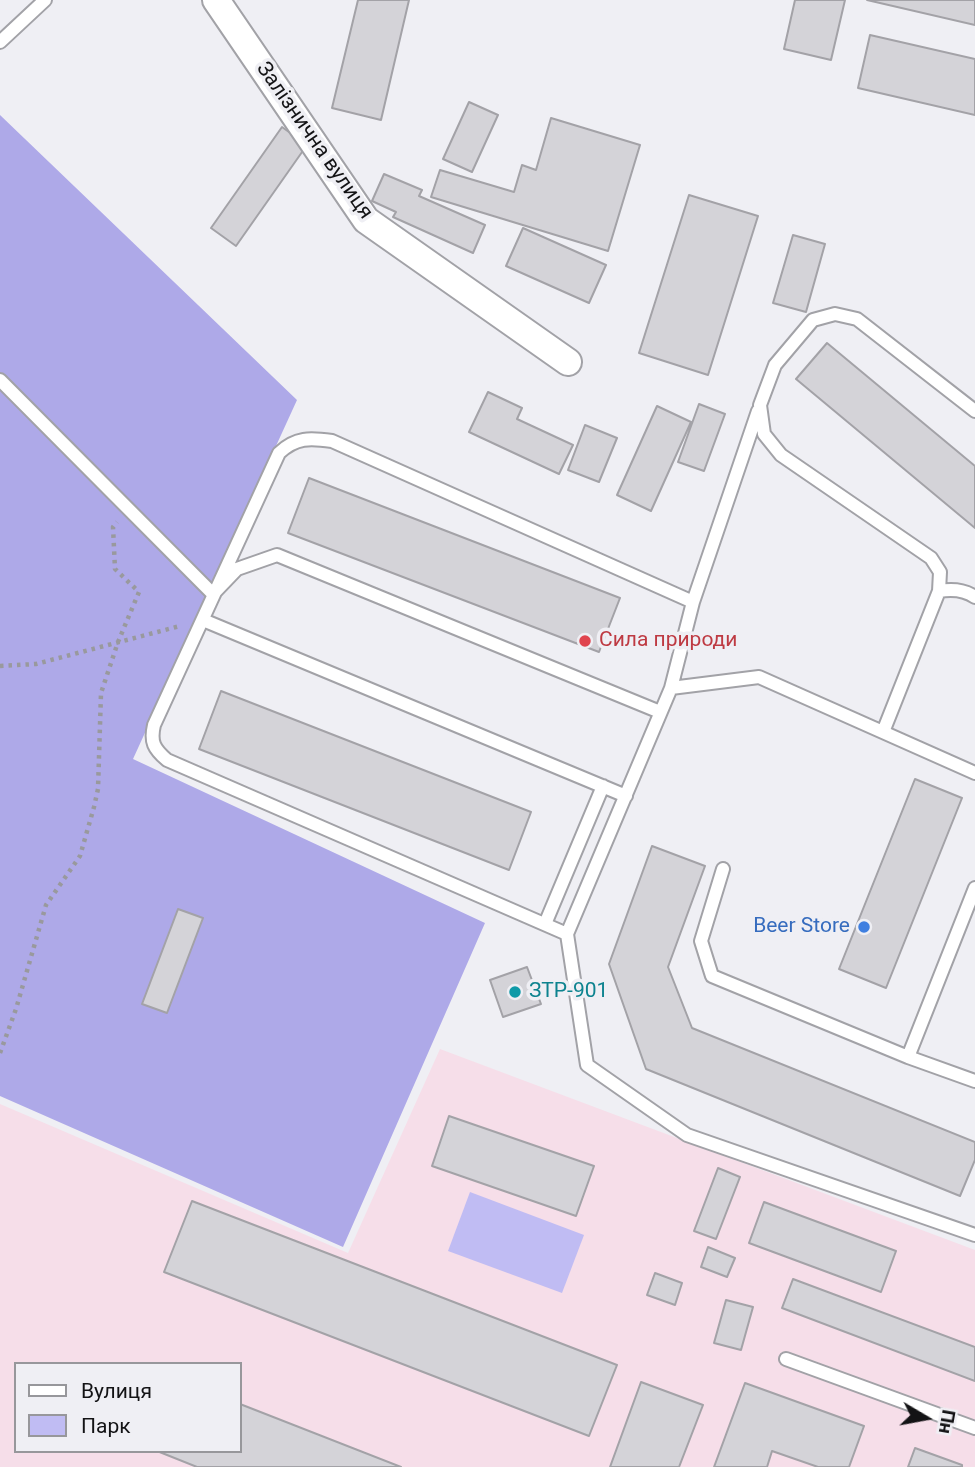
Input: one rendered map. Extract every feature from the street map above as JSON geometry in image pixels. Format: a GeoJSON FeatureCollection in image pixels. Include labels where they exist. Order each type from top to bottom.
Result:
{"type":"FeatureCollection","features":[{"type":"Feature","properties":{"kind":"street","name":"Залізнична вулиця"},"geometry":{"type":"LineString","coordinates":[[216,0],[366,220],[568,362]]}},
{"type":"Feature","properties":{"kind":"lane"},"geometry":{"type":"LineString","coordinates":[[0,42],[45,0]]}},
{"type":"Feature","properties":{"kind":"lane"},"geometry":{"type":"LineString","coordinates":[[975,411],[857,320],[835,314],[814,320],[775,365],[693,603],[671,688],[567,934],[587,1065],[687,1135],[975,1235]]}},
{"type":"Feature","properties":{"kind":"lane"},"geometry":{"type":"LineString","coordinates":[[0,380],[213,594]]}},
{"type":"Feature","properties":{"kind":"lane"},"geometry":{"type":"LineString","coordinates":[[760,405],[764,434],[781,455],[931,558],[940,572],[939,591],[883,732]]}},
{"type":"Feature","properties":{"kind":"lane"},"geometry":{"type":"LineString","coordinates":[[567,934],[167,760],[154,747],[154,725],[279,453],[288,445],[302,440],[316,438],[332,441],[693,603]]}},
{"type":"Feature","properties":{"kind":"lane"},"geometry":{"type":"LineString","coordinates":[[213,594],[237,569],[277,555],[660,712]]}},
{"type":"Feature","properties":{"kind":"lane"},"geometry":{"type":"LineString","coordinates":[[939,591],[974,594]]}},
{"type":"Feature","properties":{"kind":"lane"},"geometry":{"type":"LineString","coordinates":[[203,620],[626,796]]}},
{"type":"Feature","properties":{"kind":"lane"},"geometry":{"type":"LineString","coordinates":[[671,688],[760,677],[975,773]]}},
{"type":"Feature","properties":{"kind":"lane"},"geometry":{"type":"LineString","coordinates":[[545,924],[603,786]]}},
{"type":"Feature","properties":{"kind":"lane"},"geometry":{"type":"LineString","coordinates":[[723,869],[701,941],[712,976],[975,1082]]}},
{"type":"Feature","properties":{"kind":"lane"},"geometry":{"type":"LineString","coordinates":[[908,1057],[975,888]]}},
{"type":"Feature","properties":{"kind":"lane"},"geometry":{"type":"LineString","coordinates":[[786,1359],[975,1428]]}},
{"type":"Feature","properties":{"kind":"path"},"geometry":{"type":"LineString","coordinates":[[0,1054],[46,905],[80,856],[94,807],[98,789],[101,693],[139,592],[115,569],[113,527],[128,509]]}},
{"type":"Feature","properties":{"kind":"path"},"geometry":{"type":"LineString","coordinates":[[0,666],[36,663],[203,620]]}},
{"type":"Feature","properties":{"kind":"shaded area"},"geometry":{"type":"Polygon","coordinates":[[[0,115],[297,400],[133,759],[485,923],[343,1247],[0,1096],[0,115]]]}},
{"type":"Feature","properties":{"kind":"shaded area"},"geometry":{"type":"Polygon","coordinates":[[[440,1049],[975,1250],[975,1467],[0,1467],[0,1104],[348,1253],[440,1049]]]}},
{"type":"Feature","properties":{"kind":"green space"},"geometry":{"type":"Polygon","coordinates":[[[470,1192],[584,1235],[562,1293],[448,1251],[470,1192]]]}},
{"type":"Feature","properties":{"kind":"building"},"geometry":{"type":"Polygon","coordinates":[[[358,0],[409,0],[381,120],[332,108],[358,0]]]}},
{"type":"Feature","properties":{"kind":"building"},"geometry":{"type":"Polygon","coordinates":[[[795,0],[845,0],[831,60],[784,49],[795,0]]]}},
{"type":"Feature","properties":{"kind":"building"},"geometry":{"type":"Polygon","coordinates":[[[867,0],[975,0],[975,25],[867,0]]]}},
{"type":"Feature","properties":{"kind":"building"},"geometry":{"type":"Polygon","coordinates":[[[870,35],[975,59],[975,115],[858,88],[870,35]]]}},
{"type":"Feature","properties":{"kind":"building"},"geometry":{"type":"Polygon","coordinates":[[[469,102],[498,115],[472,172],[443,159],[469,102]]]}},
{"type":"Feature","properties":{"kind":"building"},"geometry":{"type":"Polygon","coordinates":[[[551,118],[640,145],[608,251],[431,197],[440,170],[514,192],[522,165],[536,170],[551,118]]]}},
{"type":"Feature","properties":{"kind":"building"},"geometry":{"type":"Polygon","coordinates":[[[282,127],[307,145],[236,246],[211,228],[282,127]]]}},
{"type":"Feature","properties":{"kind":"building"},"geometry":{"type":"Polygon","coordinates":[[[384,174],[422,190],[419,196],[485,225],[473,253],[393,217],[396,212],[372,201],[384,174]]]}},
{"type":"Feature","properties":{"kind":"building"},"geometry":{"type":"Polygon","coordinates":[[[689,195],[758,216],[708,375],[639,353],[689,195]]]}},
{"type":"Feature","properties":{"kind":"building"},"geometry":{"type":"Polygon","coordinates":[[[523,228],[606,265],[589,303],[506,266],[523,228]]]}},
{"type":"Feature","properties":{"kind":"building"},"geometry":{"type":"Polygon","coordinates":[[[793,235],[825,244],[806,312],[773,303],[793,235]]]}},
{"type":"Feature","properties":{"kind":"building"},"geometry":{"type":"Polygon","coordinates":[[[827,343],[975,466],[975,528],[796,379],[827,343]]]}},
{"type":"Feature","properties":{"kind":"building"},"geometry":{"type":"Polygon","coordinates":[[[488,392],[522,408],[517,419],[573,445],[559,474],[469,432],[488,392]]]}},
{"type":"Feature","properties":{"kind":"building"},"geometry":{"type":"Polygon","coordinates":[[[699,404],[725,414],[704,471],[678,462],[699,404]]]}},
{"type":"Feature","properties":{"kind":"building"},"geometry":{"type":"Polygon","coordinates":[[[657,406],[691,422],[651,511],[617,495],[657,406]]]}},
{"type":"Feature","properties":{"kind":"building"},"geometry":{"type":"Polygon","coordinates":[[[585,425],[617,438],[599,482],[568,470],[585,425]]]}},
{"type":"Feature","properties":{"kind":"building"},"geometry":{"type":"Polygon","coordinates":[[[309,478],[620,598],[599,652],[288,533],[309,478]]]}},
{"type":"Feature","properties":{"kind":"building"},"geometry":{"type":"Polygon","coordinates":[[[221,691],[531,812],[509,870],[199,749],[221,691]]]}},
{"type":"Feature","properties":{"kind":"building"},"geometry":{"type":"Polygon","coordinates":[[[915,779],[962,798],[886,988],[839,969],[915,779]]]}},
{"type":"Feature","properties":{"kind":"building"},"geometry":{"type":"Polygon","coordinates":[[[652,846],[705,866],[668,967],[692,1028],[975,1142],[975,1160],[960,1196],[646,1069],[609,964],[652,846]]]}},
{"type":"Feature","properties":{"kind":"building"},"geometry":{"type":"Polygon","coordinates":[[[178,909],[203,918],[167,1013],[142,1004],[178,909]]]}},
{"type":"Feature","properties":{"kind":"building","name":"ЗТР-901"},"geometry":{"type":"Polygon","coordinates":[[[527,967],[541,1004],[503,1017],[490,980],[527,967]]]}},
{"type":"Feature","properties":{"kind":"building"},"geometry":{"type":"Polygon","coordinates":[[[449,1116],[594,1166],[576,1216],[432,1166],[449,1116]]]}},
{"type":"Feature","properties":{"kind":"building"},"geometry":{"type":"Polygon","coordinates":[[[718,1168],[740,1177],[716,1239],[694,1231],[718,1168]]]}},
{"type":"Feature","properties":{"kind":"building"},"geometry":{"type":"Polygon","coordinates":[[[192,1201],[617,1365],[589,1436],[164,1272],[192,1201]]]}},
{"type":"Feature","properties":{"kind":"building"},"geometry":{"type":"Polygon","coordinates":[[[764,1202],[896,1251],[881,1292],[749,1243],[764,1202]]]}},
{"type":"Feature","properties":{"kind":"building"},"geometry":{"type":"Polygon","coordinates":[[[708,1247],[735,1258],[727,1277],[701,1267],[708,1247]]]}},
{"type":"Feature","properties":{"kind":"building"},"geometry":{"type":"Polygon","coordinates":[[[655,1273],[682,1283],[675,1305],[647,1295],[655,1273]]]}},
{"type":"Feature","properties":{"kind":"building"},"geometry":{"type":"Polygon","coordinates":[[[793,1279],[975,1347],[975,1381],[782,1308],[793,1279]]]}},
{"type":"Feature","properties":{"kind":"building"},"geometry":{"type":"Polygon","coordinates":[[[726,1300],[753,1307],[741,1350],[714,1343],[726,1300]]]}},
{"type":"Feature","properties":{"kind":"building"},"geometry":{"type":"Polygon","coordinates":[[[641,1382],[703,1405],[679,1467],[610,1467],[641,1382]]]}},
{"type":"Feature","properties":{"kind":"building"},"geometry":{"type":"Polygon","coordinates":[[[745,1383],[864,1426],[849,1467],[818,1467],[772,1451],[767,1467],[714,1467],[745,1383]]]}},
{"type":"Feature","properties":{"kind":"building"},"geometry":{"type":"Polygon","coordinates":[[[242,1405],[401,1467],[197,1467],[162,1453],[242,1453],[242,1405]]]}},
{"type":"Feature","properties":{"kind":"building"},"geometry":{"type":"Polygon","coordinates":[[[915,1448],[962,1465],[962,1467],[908,1467],[915,1448]]]}},
{"type":"Feature","properties":{"kind":"place","name":"Сила природи"},"geometry":{"type":"Point","coordinates":[585,641]}},
{"type":"Feature","properties":{"kind":"place","name":"Beer Store"},"geometry":{"type":"Point","coordinates":[864,927]}},
{"type":"Feature","properties":{"kind":"place","name":"ЗТР-901"},"geometry":{"type":"Point","coordinates":[515,992]}}]}
